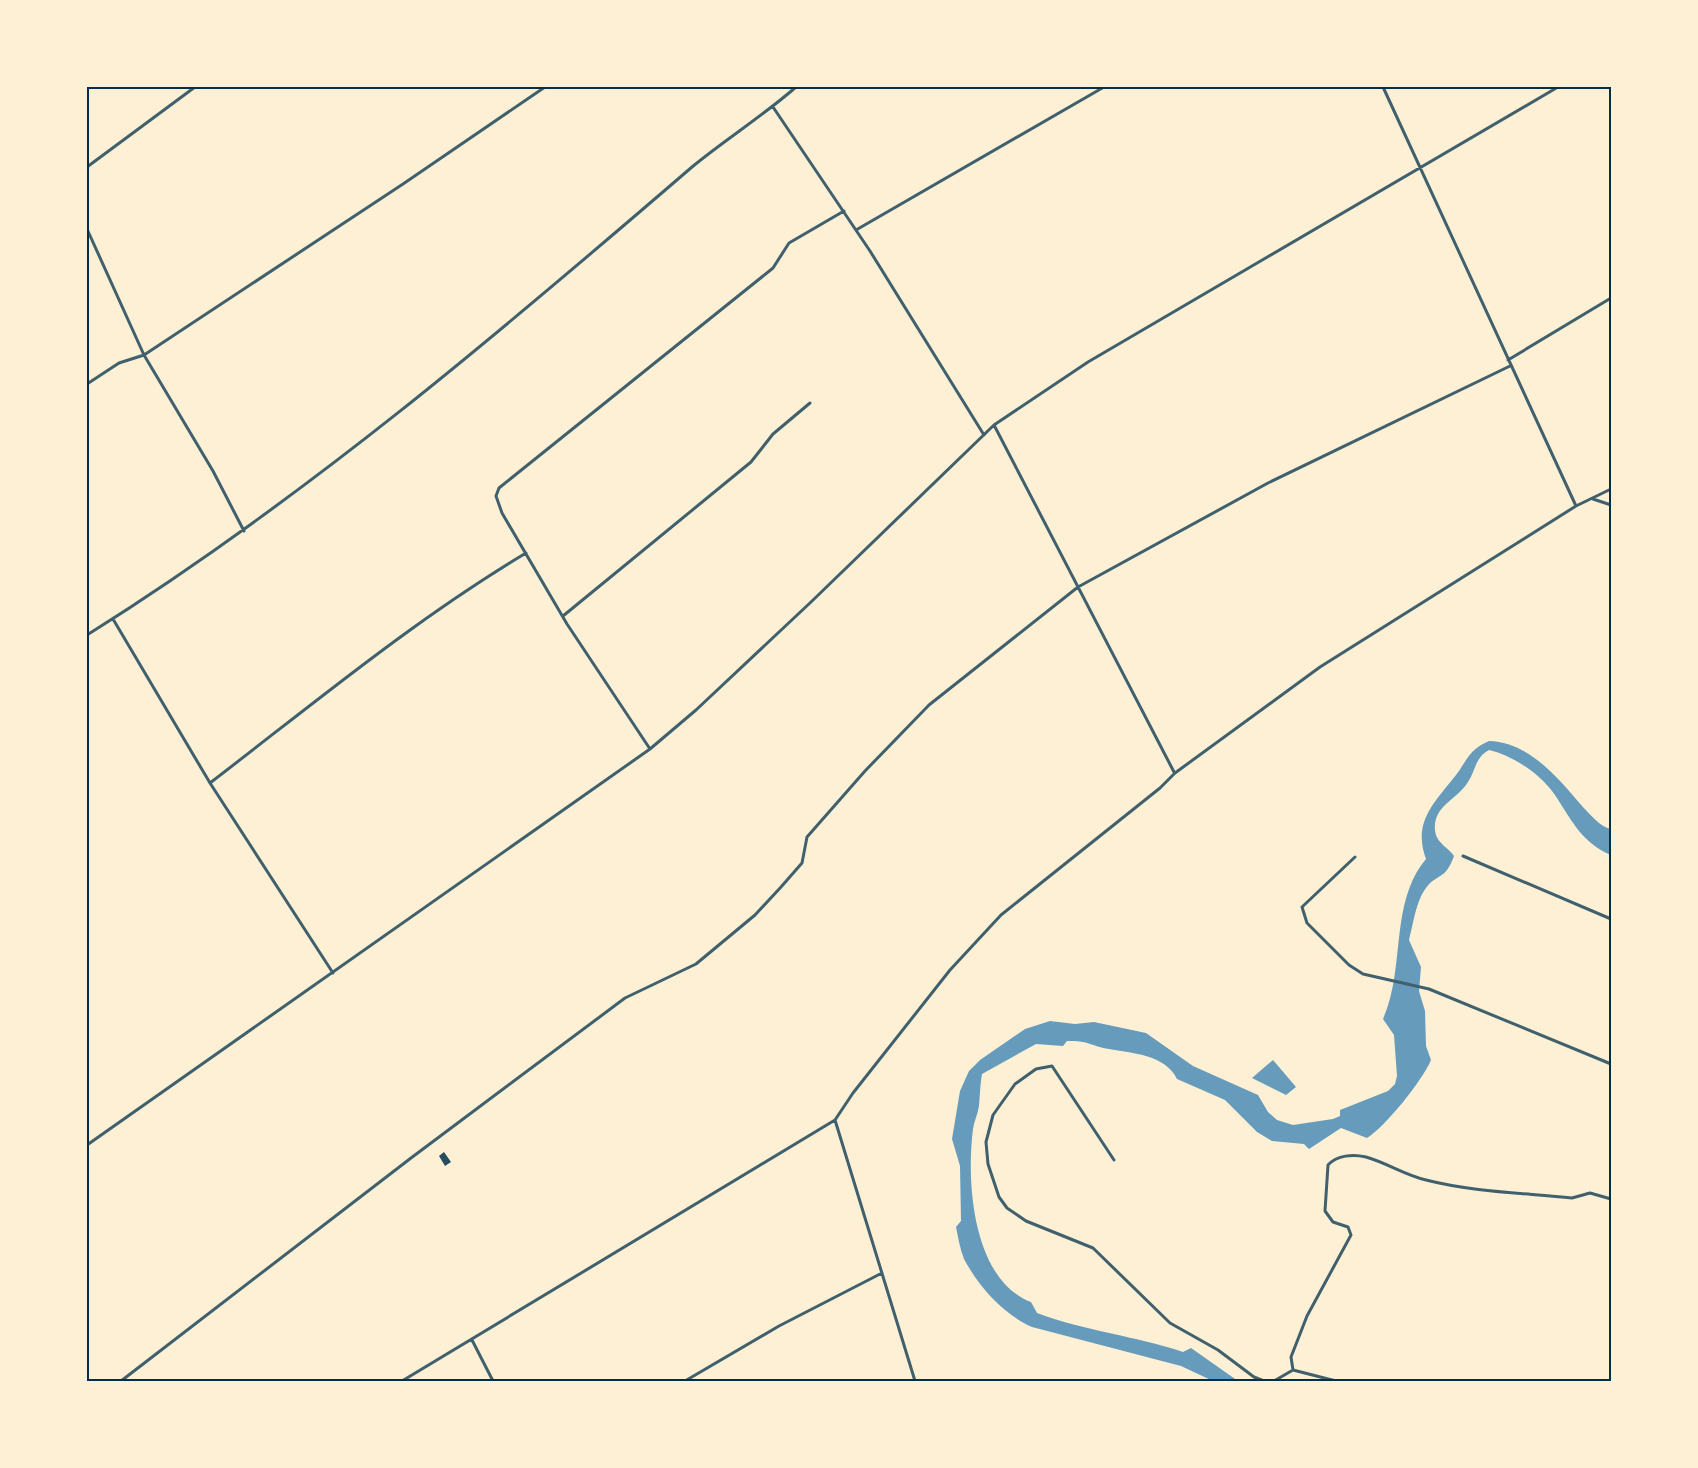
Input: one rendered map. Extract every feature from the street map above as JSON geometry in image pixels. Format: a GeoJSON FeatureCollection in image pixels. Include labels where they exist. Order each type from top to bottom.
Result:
{"type":"FeatureCollection","features":[{"type":"Feature","properties":{"kind":"street"},"geometry":{"type":"LineString","coordinates":[[87,167],[195,87]]}},
{"type":"Feature","properties":{"kind":"street"},"geometry":{"type":"LineString","coordinates":[[87,384],[119,363],[144,355],[404,184],[545,87]]}},
{"type":"Feature","properties":{"kind":"street"},"geometry":{"type":"LineString","coordinates":[[87,635],[244,531],[444,378],[702,159],[773,107],[796,87]]}},
{"type":"Feature","properties":{"kind":"street"},"geometry":{"type":"LineString","coordinates":[[856,230],[1104,87]]}},
{"type":"Feature","properties":{"kind":"street"},"geometry":{"type":"LineString","coordinates":[[1383,87],[1576,506]]}},
{"type":"Feature","properties":{"kind":"street"},"geometry":{"type":"LineString","coordinates":[[87,1145],[650,749],[696,710],[994,425],[1088,362],[1558,87]]}},
{"type":"Feature","properties":{"kind":"street"},"geometry":{"type":"LineString","coordinates":[[773,107],[844,210],[984,435]]}},
{"type":"Feature","properties":{"kind":"street"},"geometry":{"type":"LineString","coordinates":[[650,749],[563,616],[525,553],[498,505],[499,488],[773,268],[789,243],[844,210]]}},
{"type":"Feature","properties":{"kind":"street"},"geometry":{"type":"LineString","coordinates":[[87,229],[144,355],[213,471],[244,531]]}},
{"type":"Feature","properties":{"kind":"street"},"geometry":{"type":"LineString","coordinates":[[1508,360],[1611,298]]}},
{"type":"Feature","properties":{"kind":"street"},"geometry":{"type":"LineString","coordinates":[[121,1381],[411,1158],[625,998],[696,964],[755,915],[781,887],[801,863],[807,837],[865,771],[929,705],[1078,587],[1268,483],[1510,366]]}},
{"type":"Feature","properties":{"kind":"street"},"geometry":{"type":"LineString","coordinates":[[563,616],[751,462],[773,434],[810,403]]}},
{"type":"Feature","properties":{"kind":"street"},"geometry":{"type":"LineString","coordinates":[[994,425],[1175,773]]}},
{"type":"Feature","properties":{"kind":"street"},"geometry":{"type":"LineString","coordinates":[[402,1381],[835,1120],[950,970],[1000,915],[1160,788],[1175,773],[1320,667],[1576,506],[1611,489]]}},
{"type":"Feature","properties":{"kind":"street"},"geometry":{"type":"LineString","coordinates":[[1593,499],[1611,505]]}},
{"type":"Feature","properties":{"kind":"street"},"geometry":{"type":"LineString","coordinates":[[210,783],[464,592],[525,553]]}},
{"type":"Feature","properties":{"kind":"street"},"geometry":{"type":"LineString","coordinates":[[113,619],[210,783],[333,973]]}},
{"type":"Feature","properties":{"kind":"street"},"geometry":{"type":"LineString","coordinates":[[1463,856],[1611,919]]}},
{"type":"Feature","properties":{"kind":"street"},"geometry":{"type":"LineString","coordinates":[[1355,857],[1302,907],[1302,915],[1307,923],[1349,965],[1364,974],[1429,989],[1611,1064]]}},
{"type":"Feature","properties":{"kind":"street"},"geometry":{"type":"LineString","coordinates":[[1114,1160],[1052,1066],[1047,1065],[1036,1069],[1015,1083],[999,1102],[988,1129],[986,1142],[991,1175],[999,1197],[1007,1208],[1026,1221],[1093,1248],[1170,1323],[1218,1350],[1254,1377],[1264,1381]]}},
{"type":"Feature","properties":{"kind":"street"},"geometry":{"type":"LineString","coordinates":[[835,1120],[915,1381]]}},
{"type":"Feature","properties":{"kind":"street"},"geometry":{"type":"LineString","coordinates":[[1293,1370],[1291,1357],[1307,1316],[1351,1235],[1348,1227],[1333,1222],[1325,1211],[1328,1165],[1332,1161],[1340,1157],[1366,1157],[1399,1171],[1449,1185],[1572,1198],[1590,1193],[1611,1199]]}},
{"type":"Feature","properties":{"kind":"street"},"geometry":{"type":"LineString","coordinates":[[685,1381],[778,1326],[882,1273]]}},
{"type":"Feature","properties":{"kind":"street"},"geometry":{"type":"LineString","coordinates":[[472,1340],[493,1381]]}},
{"type":"Feature","properties":{"kind":"street"},"geometry":{"type":"LineString","coordinates":[[1274,1381],[1293,1370],[1336,1381]]}},
{"type":"Feature","properties":{"kind":"water"},"geometry":{"type":"Polygon","coordinates":[[[1489,741],[1517,748],[1553,773],[1595,820],[1611,829],[1611,855],[1593,845],[1586,838],[1551,790],[1528,768],[1509,757],[1489,750],[1480,757],[1466,785],[1437,815],[1436,834],[1440,842],[1454,856],[1444,873],[1430,883],[1423,893],[1417,906],[1409,940],[1421,967],[1419,991],[1425,1011],[1426,1046],[1431,1060],[1403,1102],[1384,1124],[1367,1138],[1341,1128],[1309,1149],[1304,1144],[1272,1141],[1257,1132],[1225,1100],[1177,1079],[1172,1071],[1157,1060],[1080,1041],[1067,1041],[1063,1046],[1036,1044],[982,1074],[979,1106],[973,1129],[971,1176],[978,1228],[985,1252],[996,1273],[1012,1290],[1031,1302],[1037,1313],[1183,1352],[1191,1348],[1238,1381],[1213,1381],[1181,1366],[1032,1327],[1011,1315],[977,1280],[964,1259],[956,1227],[961,1221],[960,1166],[952,1139],[960,1091],[969,1071],[980,1060],[1025,1029],[1050,1021],[1075,1024],[1094,1022],[1146,1033],[1193,1066],[1258,1095],[1268,1112],[1277,1120],[1293,1125],[1333,1119],[1340,1116],[1340,1110],[1388,1091],[1395,1084],[1397,1076],[1394,1035],[1383,1019],[1390,1000],[1407,896],[1414,876],[1426,859],[1423,847],[1423,825],[1438,798],[1468,758],[1476,749],[1489,741]]]}},
{"type":"Feature","properties":{"kind":"water"},"geometry":{"type":"Polygon","coordinates":[[[1273,1060],[1296,1087],[1286,1095],[1252,1078],[1273,1060]]]}},
{"type":"Feature","properties":{"kind":"building"},"geometry":{"type":"Polygon","coordinates":[[[444,1152],[451,1162],[445,1166],[439,1156],[444,1152]]]}}]}
